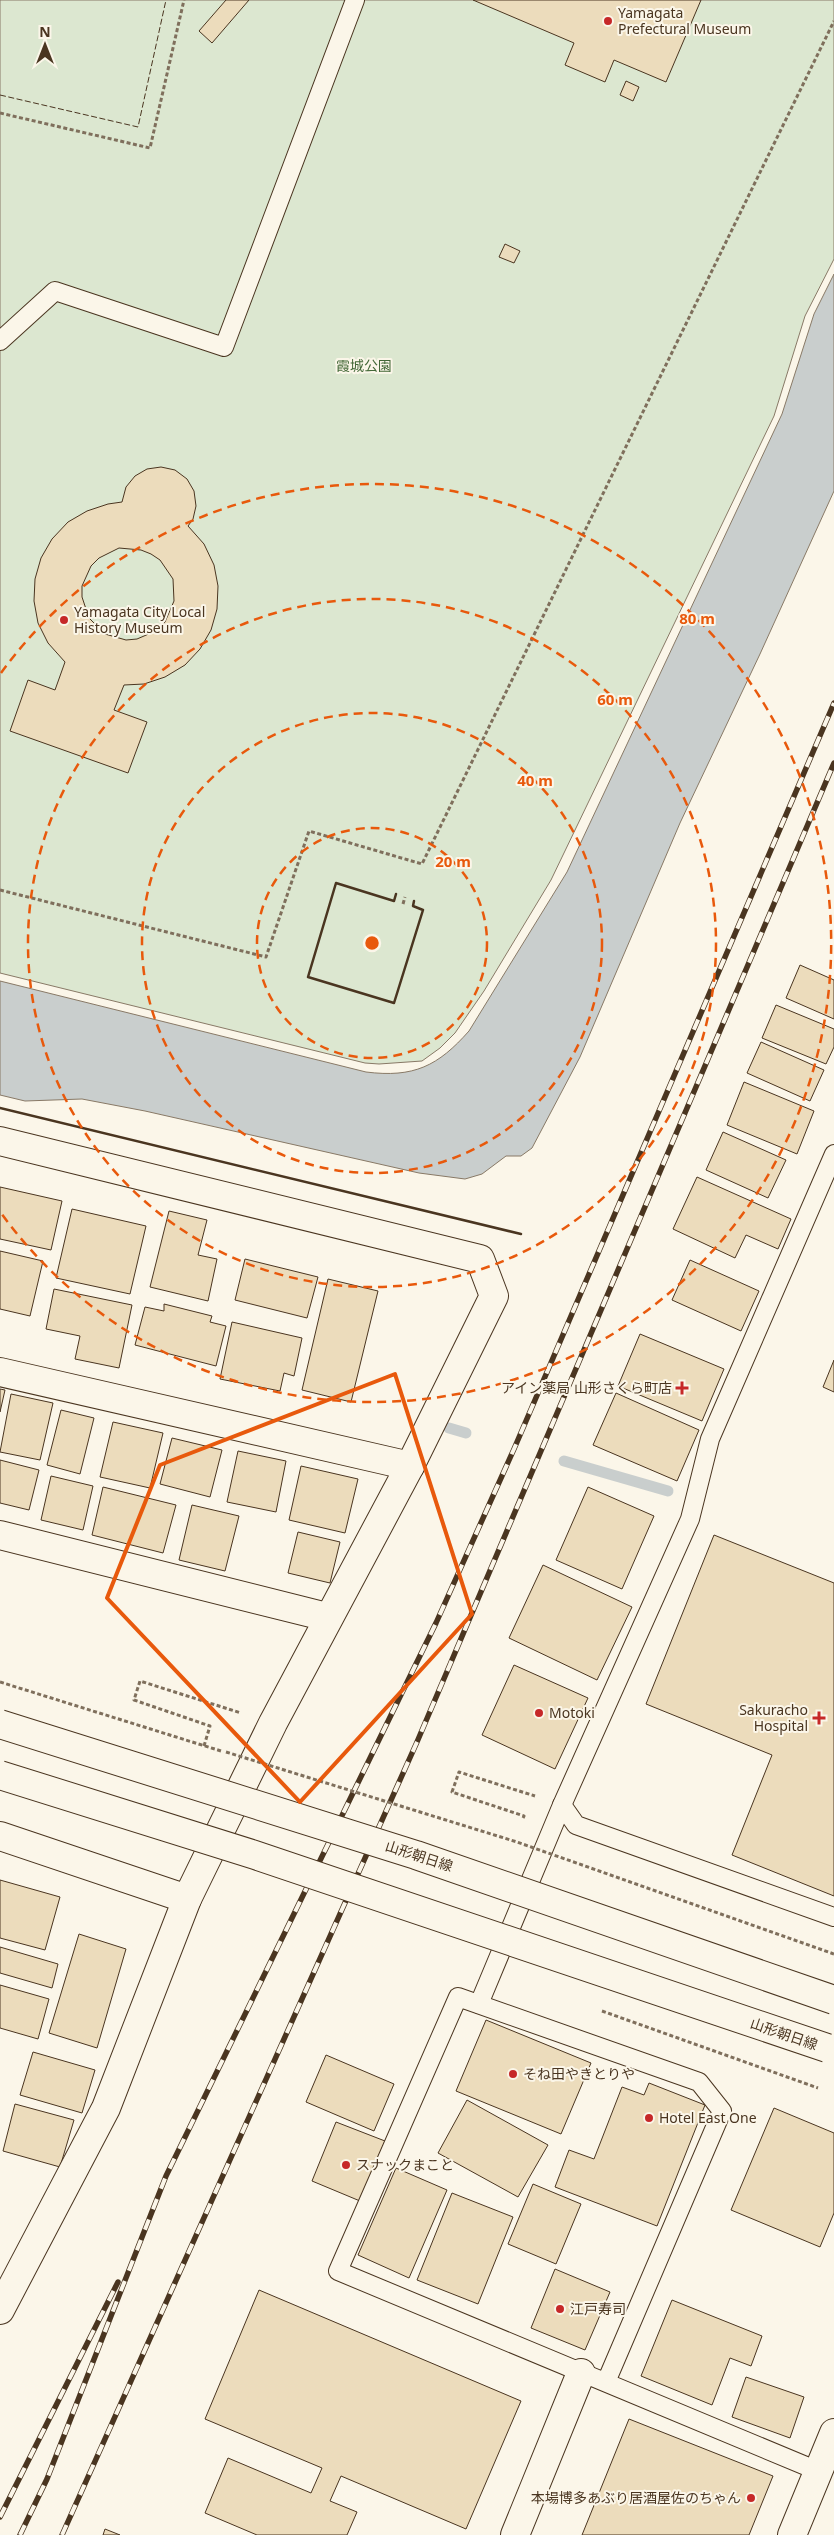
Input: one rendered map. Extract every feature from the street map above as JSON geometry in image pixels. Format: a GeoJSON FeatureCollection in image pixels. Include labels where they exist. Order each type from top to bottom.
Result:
{"type":"FeatureCollection","features":[{"type":"Feature","properties":{"kind":"street"},"geometry":{"type":"LineString","coordinates":[[0,1141],[480,1259],[494,1296],[410,1466],[327,1617],[272,1723],[187,1898],[106,2108],[0,2310]]}},
{"type":"Feature","properties":{"kind":"street"},"geometry":{"type":"LineString","coordinates":[[0,1372],[410,1466]]}},
{"type":"Feature","properties":{"kind":"street"},"geometry":{"type":"LineString","coordinates":[[0,1534],[327,1617]]}},
{"type":"Feature","properties":{"kind":"street","name":"山形朝日線"},"geometry":{"type":"LineString","coordinates":[[0,1724],[416,1855],[834,2000]]}},
{"type":"Feature","properties":{"kind":"street","name":"山形朝日線"},"geometry":{"type":"LineString","coordinates":[[0,1776],[255,1855],[827,2048]]}},
{"type":"Feature","properties":{"kind":"street"},"geometry":{"type":"LineString","coordinates":[[0,1836],[187,1898]]}},
{"type":"Feature","properties":{"kind":"street"},"geometry":{"type":"LineString","coordinates":[[515,2535],[580,2373]]}},
{"type":"Feature","properties":{"kind":"street"},"geometry":{"type":"LineString","coordinates":[[792,2535],[834,2433]]}},
{"type":"Feature","properties":{"kind":"lane"},"geometry":{"type":"LineString","coordinates":[[0,341],[56,292],[224,347],[355,0]]}},
{"type":"Feature","properties":{"kind":"lane"},"geometry":{"type":"LineString","coordinates":[[479,2004],[562,1805],[690,1519],[710,1439],[834,1154]]}},
{"type":"Feature","properties":{"kind":"lane"},"geometry":{"type":"LineString","coordinates":[[562,1805],[576,1825],[834,1917]]}},
{"type":"Feature","properties":{"kind":"lane"},"geometry":{"type":"LineString","coordinates":[[606,2382],[722,2111],[699,2082],[458,1997],[338,2271],[818,2471]]}},
{"type":"Feature","properties":{"kind":"path"},"geometry":{"type":"LineString","coordinates":[[0,113],[150,148],[184,0]]}},
{"type":"Feature","properties":{"kind":"path"},"geometry":{"type":"LineString","coordinates":[[0,890],[266,957],[309,830],[422,864],[834,21]]}},
{"type":"Feature","properties":{"kind":"path"},"geometry":{"type":"LineString","coordinates":[[403,904],[405,898]]}},
{"type":"Feature","properties":{"kind":"path"},"geometry":{"type":"LineString","coordinates":[[204,1746],[210,1726],[134,1700],[140,1681],[272,1723]]}},
{"type":"Feature","properties":{"kind":"path"},"geometry":{"type":"LineString","coordinates":[[0,1682],[517,1842],[834,1954]]}},
{"type":"Feature","properties":{"kind":"path"},"geometry":{"type":"LineString","coordinates":[[521,1824],[524,1816],[452,1792],[459,1772],[562,1805]]}},
{"type":"Feature","properties":{"kind":"path"},"geometry":{"type":"LineString","coordinates":[[517,1842],[519,1833]]}},
{"type":"Feature","properties":{"kind":"highlighted area"},"geometry":{"type":"Polygon","coordinates":[[[395,1374],[472,1614],[300,1802],[107,1598],[160,1465],[395,1374]]]}},
{"type":"Feature","properties":{"kind":"green space","name":"霞城公園"},"geometry":{"type":"Polygon","coordinates":[[[0,0],[834,0],[834,259],[805,316],[774,416],[551,880],[484,991],[455,1033],[440,1048],[422,1061],[365,1063],[0,973],[0,0]]]}},
{"type":"Feature","properties":{"kind":"shaded area"},"geometry":{"type":"Polygon","coordinates":[[[834,274],[834,491],[680,823],[580,1057],[532,1148],[521,1156],[506,1156],[482,1174],[465,1179],[419,1173],[145,1111],[82,1099],[25,1101],[0,1095],[0,981],[366,1072],[398,1073],[412,1071],[435,1061],[458,1043],[469,1031],[567,872],[782,414],[814,314],[834,274]]]}},
{"type":"Feature","properties":{"kind":"building"},"geometry":{"type":"Polygon","coordinates":[[[226,0],[249,0],[212,43],[199,31],[226,0]]]}},
{"type":"Feature","properties":{"kind":"building","name":"Yamagata Prefectural Museum"},"geometry":{"type":"Polygon","coordinates":[[[473,0],[701,0],[666,82],[614,60],[605,82],[565,65],[574,43],[473,0]]]}},
{"type":"Feature","properties":{"kind":"building"},"geometry":{"type":"Polygon","coordinates":[[[626,81],[639,87],[633,101],[620,95],[626,81]]]}},
{"type":"Feature","properties":{"kind":"building"},"geometry":{"type":"Polygon","coordinates":[[[505,244],[520,251],[514,263],[499,257],[505,244]]]}},
{"type":"Feature","properties":{"kind":"building","name":"Yamagata City Local History Museum"},"geometry":{"type":"Polygon","coordinates":[[[161,467],[175,470],[187,479],[194,491],[196,506],[193,519],[188,526],[204,544],[214,565],[218,586],[217,609],[211,630],[200,649],[185,665],[165,677],[144,684],[124,685],[114,710],[147,722],[128,773],[10,731],[28,680],[55,690],[65,662],[48,643],[38,623],[34,601],[35,579],[41,558],[52,539],[68,522],[87,511],[108,504],[122,502],[126,487],[135,476],[147,469],[161,467]],[[119,548],[99,558],[91,566],[82,586],[82,597],[89,618],[105,634],[126,640],[137,639],[158,630],[165,622],[174,601],[173,579],[160,560],[141,550],[119,548]]]}},
{"type":"Feature","properties":{"kind":"building"},"geometry":{"type":"Polygon","coordinates":[[[800,965],[834,980],[834,1019],[786,998],[800,965]]]}},
{"type":"Feature","properties":{"kind":"building"},"geometry":{"type":"Polygon","coordinates":[[[776,1005],[834,1029],[834,1047],[826,1064],[762,1038],[776,1005]]]}},
{"type":"Feature","properties":{"kind":"building"},"geometry":{"type":"Polygon","coordinates":[[[761,1042],[824,1070],[810,1101],[747,1073],[761,1042]]]}},
{"type":"Feature","properties":{"kind":"building"},"geometry":{"type":"Polygon","coordinates":[[[744,1082],[814,1111],[797,1154],[727,1125],[744,1082]]]}},
{"type":"Feature","properties":{"kind":"building"},"geometry":{"type":"Polygon","coordinates":[[[723,1132],[786,1160],[768,1198],[706,1170],[723,1132]]]}},
{"type":"Feature","properties":{"kind":"building"},"geometry":{"type":"Polygon","coordinates":[[[697,1177],[791,1219],[778,1249],[746,1235],[735,1258],[673,1229],[697,1177]]]}},
{"type":"Feature","properties":{"kind":"building"},"geometry":{"type":"Polygon","coordinates":[[[0,1187],[62,1201],[51,1250],[0,1239],[0,1187]]]}},
{"type":"Feature","properties":{"kind":"building"},"geometry":{"type":"Polygon","coordinates":[[[72,1209],[146,1226],[130,1294],[56,1278],[72,1209]]]}},
{"type":"Feature","properties":{"kind":"building"},"geometry":{"type":"Polygon","coordinates":[[[169,1211],[207,1220],[198,1255],[217,1259],[208,1301],[150,1287],[169,1211]]]}},
{"type":"Feature","properties":{"kind":"building"},"geometry":{"type":"Polygon","coordinates":[[[0,1251],[43,1261],[30,1316],[0,1309],[0,1251]]]}},
{"type":"Feature","properties":{"kind":"building"},"geometry":{"type":"Polygon","coordinates":[[[245,1259],[318,1277],[307,1318],[235,1300],[245,1259]]]}},
{"type":"Feature","properties":{"kind":"building"},"geometry":{"type":"Polygon","coordinates":[[[690,1260],[759,1291],[741,1331],[672,1300],[690,1260]]]}},
{"type":"Feature","properties":{"kind":"building"},"geometry":{"type":"Polygon","coordinates":[[[328,1279],[378,1291],[351,1402],[302,1390],[328,1279]]]}},
{"type":"Feature","properties":{"kind":"building"},"geometry":{"type":"Polygon","coordinates":[[[54,1289],[132,1305],[119,1368],[75,1359],[80,1336],[46,1329],[54,1289]]]}},
{"type":"Feature","properties":{"kind":"building"},"geometry":{"type":"Polygon","coordinates":[[[164,1304],[212,1316],[210,1322],[226,1326],[216,1366],[135,1345],[145,1307],[164,1311],[164,1304]]]}},
{"type":"Feature","properties":{"kind":"building"},"geometry":{"type":"Polygon","coordinates":[[[232,1322],[302,1338],[294,1376],[284,1373],[280,1391],[220,1379],[232,1322]]]}},
{"type":"Feature","properties":{"kind":"building"},"geometry":{"type":"Polygon","coordinates":[[[640,1334],[724,1369],[702,1421],[618,1386],[640,1334]]]}},
{"type":"Feature","properties":{"kind":"building"},"geometry":{"type":"Polygon","coordinates":[[[834,1360],[834,1392],[823,1387],[834,1360]]]}},
{"type":"Feature","properties":{"kind":"building"},"geometry":{"type":"Polygon","coordinates":[[[0,1389],[5,1390],[0,1412],[0,1389]]]}},
{"type":"Feature","properties":{"kind":"building"},"geometry":{"type":"Polygon","coordinates":[[[616,1393],[699,1430],[677,1481],[593,1445],[616,1393]]]}},
{"type":"Feature","properties":{"kind":"building"},"geometry":{"type":"Polygon","coordinates":[[[11,1394],[53,1403],[40,1460],[0,1452],[11,1394]]]}},
{"type":"Feature","properties":{"kind":"building"},"geometry":{"type":"Polygon","coordinates":[[[61,1410],[94,1418],[80,1474],[47,1465],[61,1410]]]}},
{"type":"Feature","properties":{"kind":"building"},"geometry":{"type":"Polygon","coordinates":[[[113,1422],[163,1433],[150,1488],[100,1477],[113,1422]]]}},
{"type":"Feature","properties":{"kind":"building"},"geometry":{"type":"Polygon","coordinates":[[[172,1438],[222,1450],[210,1497],[160,1484],[172,1438]]]}},
{"type":"Feature","properties":{"kind":"building"},"geometry":{"type":"Polygon","coordinates":[[[238,1451],[286,1461],[276,1512],[227,1502],[238,1451]]]}},
{"type":"Feature","properties":{"kind":"building"},"geometry":{"type":"Polygon","coordinates":[[[0,1460],[39,1470],[29,1510],[0,1503],[0,1460]]]}},
{"type":"Feature","properties":{"kind":"building"},"geometry":{"type":"Polygon","coordinates":[[[301,1466],[358,1479],[345,1533],[289,1520],[301,1466]]]}},
{"type":"Feature","properties":{"kind":"building"},"geometry":{"type":"Polygon","coordinates":[[[51,1476],[93,1486],[83,1530],[41,1520],[51,1476]]]}},
{"type":"Feature","properties":{"kind":"building"},"geometry":{"type":"Polygon","coordinates":[[[103,1487],[176,1505],[163,1553],[92,1535],[103,1487]]]}},
{"type":"Feature","properties":{"kind":"building"},"geometry":{"type":"Polygon","coordinates":[[[588,1487],[654,1516],[622,1589],[556,1560],[588,1487]]]}},
{"type":"Feature","properties":{"kind":"building"},"geometry":{"type":"Polygon","coordinates":[[[192,1505],[239,1516],[225,1571],[179,1560],[192,1505]]]}},
{"type":"Feature","properties":{"kind":"building"},"geometry":{"type":"Polygon","coordinates":[[[298,1532],[340,1542],[330,1583],[288,1573],[298,1532]]]}},
{"type":"Feature","properties":{"kind":"building"},"geometry":{"type":"Polygon","coordinates":[[[714,1535],[834,1583],[834,1896],[732,1855],[772,1755],[646,1704],[714,1535]]]}},
{"type":"Feature","properties":{"kind":"building"},"geometry":{"type":"Polygon","coordinates":[[[543,1565],[632,1607],[597,1680],[509,1638],[543,1565]]]}},
{"type":"Feature","properties":{"kind":"building"},"geometry":{"type":"Polygon","coordinates":[[[514,1665],[588,1698],[555,1769],[482,1735],[514,1665]]]}},
{"type":"Feature","properties":{"kind":"building"},"geometry":{"type":"Polygon","coordinates":[[[0,1880],[60,1897],[45,1950],[0,1938],[0,1880]]]}},
{"type":"Feature","properties":{"kind":"building"},"geometry":{"type":"Polygon","coordinates":[[[79,1934],[126,1949],[97,2048],[49,2033],[79,1934]]]}},
{"type":"Feature","properties":{"kind":"building"},"geometry":{"type":"Polygon","coordinates":[[[0,1947],[58,1964],[52,1988],[0,1973],[0,1947]]]}},
{"type":"Feature","properties":{"kind":"building"},"geometry":{"type":"Polygon","coordinates":[[[0,1985],[49,1999],[38,2039],[0,2028],[0,1985]]]}},
{"type":"Feature","properties":{"kind":"building"},"geometry":{"type":"Polygon","coordinates":[[[486,2020],[591,2063],[561,2134],[456,2091],[486,2020]]]}},
{"type":"Feature","properties":{"kind":"building"},"geometry":{"type":"Polygon","coordinates":[[[33,2052],[95,2070],[82,2113],[20,2095],[33,2052]]]}},
{"type":"Feature","properties":{"kind":"building"},"geometry":{"type":"Polygon","coordinates":[[[326,2055],[394,2084],[374,2131],[306,2102],[326,2055]]]}},
{"type":"Feature","properties":{"kind":"building"},"geometry":{"type":"Polygon","coordinates":[[[649,2083],[705,2105],[657,2226],[555,2187],[569,2150],[594,2159],[622,2087],[644,2095],[649,2083]]]}},
{"type":"Feature","properties":{"kind":"building"},"geometry":{"type":"Polygon","coordinates":[[[467,2100],[548,2145],[518,2197],[438,2153],[467,2100]]]}},
{"type":"Feature","properties":{"kind":"building"},"geometry":{"type":"Polygon","coordinates":[[[15,2104],[74,2120],[60,2167],[3,2151],[15,2104]]]}},
{"type":"Feature","properties":{"kind":"building"},"geometry":{"type":"Polygon","coordinates":[[[774,2108],[834,2133],[834,2213],[820,2247],[731,2210],[774,2108]]]}},
{"type":"Feature","properties":{"kind":"building"},"geometry":{"type":"Polygon","coordinates":[[[336,2122],[385,2141],[360,2201],[312,2181],[336,2122]]]}},
{"type":"Feature","properties":{"kind":"building"},"geometry":{"type":"Polygon","coordinates":[[[396,2168],[447,2190],[409,2278],[358,2255],[396,2168]]]}},
{"type":"Feature","properties":{"kind":"building"},"geometry":{"type":"Polygon","coordinates":[[[533,2184],[581,2204],[556,2264],[508,2244],[533,2184]]]}},
{"type":"Feature","properties":{"kind":"building"},"geometry":{"type":"Polygon","coordinates":[[[452,2193],[513,2217],[478,2304],[417,2280],[452,2193]]]}},
{"type":"Feature","properties":{"kind":"building"},"geometry":{"type":"Polygon","coordinates":[[[555,2269],[610,2292],[585,2350],[531,2328],[555,2269]]]}},
{"type":"Feature","properties":{"kind":"building"},"geometry":{"type":"Polygon","coordinates":[[[259,2290],[521,2401],[466,2529],[341,2476],[330,2501],[357,2512],[347,2535],[257,2535],[205,2513],[228,2458],[311,2493],[322,2468],[205,2419],[259,2290]]]}},
{"type":"Feature","properties":{"kind":"building"},"geometry":{"type":"Polygon","coordinates":[[[672,2300],[762,2336],[751,2366],[730,2358],[712,2405],[641,2376],[672,2300]]]}},
{"type":"Feature","properties":{"kind":"building"},"geometry":{"type":"Polygon","coordinates":[[[746,2377],[804,2397],[790,2438],[732,2417],[746,2377]]]}},
{"type":"Feature","properties":{"kind":"building"},"geometry":{"type":"Polygon","coordinates":[[[629,2419],[773,2476],[749,2535],[582,2535],[629,2419]]]}},
{"type":"Feature","properties":{"kind":"building"},"geometry":{"type":"Polygon","coordinates":[[[105,2529],[120,2535],[103,2535],[105,2529]]]}},
{"type":"Feature","properties":{"kind":"waterway"},"geometry":{"type":"LineString","coordinates":[[449,1428],[466,1433]]}},
{"type":"Feature","properties":{"kind":"waterway"},"geometry":{"type":"LineString","coordinates":[[564,1461],[668,1491]]}},
{"type":"Feature","properties":{"kind":"railway"},"geometry":{"type":"LineString","coordinates":[[20,2535],[47,2479],[166,2176],[436,1623],[514,1449],[834,703]]}},
{"type":"Feature","properties":{"kind":"railway"},"geometry":{"type":"LineString","coordinates":[[62,2535],[417,1742],[834,763]]}},
{"type":"Feature","properties":{"kind":"railway"},"geometry":{"type":"LineString","coordinates":[[0,2517],[118,2282]]}},
{"type":"Feature","properties":{"kind":"fence"},"geometry":{"type":"LineString","coordinates":[[0,95],[138,127],[166,0]]}},
{"type":"Feature","properties":{"kind":"wall"},"geometry":{"type":"LineString","coordinates":[[396,894],[394,901],[336,883],[308,977],[394,1003],[423,910],[413,906],[414,901]]}},
{"type":"Feature","properties":{"kind":"wall"},"geometry":{"type":"LineString","coordinates":[[0,1108],[521,1234]]}},
{"type":"Feature","properties":{"kind":"place","name":"Yamagata Prefectural Museum"},"geometry":{"type":"Point","coordinates":[608,21]}},
{"type":"Feature","properties":{"kind":"place","name":"Yamagata City Local History Museum"},"geometry":{"type":"Point","coordinates":[64,620]}},
{"type":"Feature","properties":{"kind":"place","name":"アイン薬局 山形さくら町店"},"geometry":{"type":"Point","coordinates":[682,1388]}},
{"type":"Feature","properties":{"kind":"place","name":"Motoki"},"geometry":{"type":"Point","coordinates":[539,1713]}},
{"type":"Feature","properties":{"kind":"place","name":"Sakuracho Hospital"},"geometry":{"type":"Point","coordinates":[819,1718]}},
{"type":"Feature","properties":{"kind":"place","name":"そね田やきとりや"},"geometry":{"type":"Point","coordinates":[513,2074]}},
{"type":"Feature","properties":{"kind":"place","name":"Hotel East One"},"geometry":{"type":"Point","coordinates":[649,2118]}},
{"type":"Feature","properties":{"kind":"place","name":"スナックまこと"},"geometry":{"type":"Point","coordinates":[346,2165]}},
{"type":"Feature","properties":{"kind":"place","name":"江戸寿司"},"geometry":{"type":"Point","coordinates":[560,2309]}},
{"type":"Feature","properties":{"kind":"place","name":"本場博多あぶり居酒屋佐のちゃん"},"geometry":{"type":"Point","coordinates":[751,2498]}}]}
